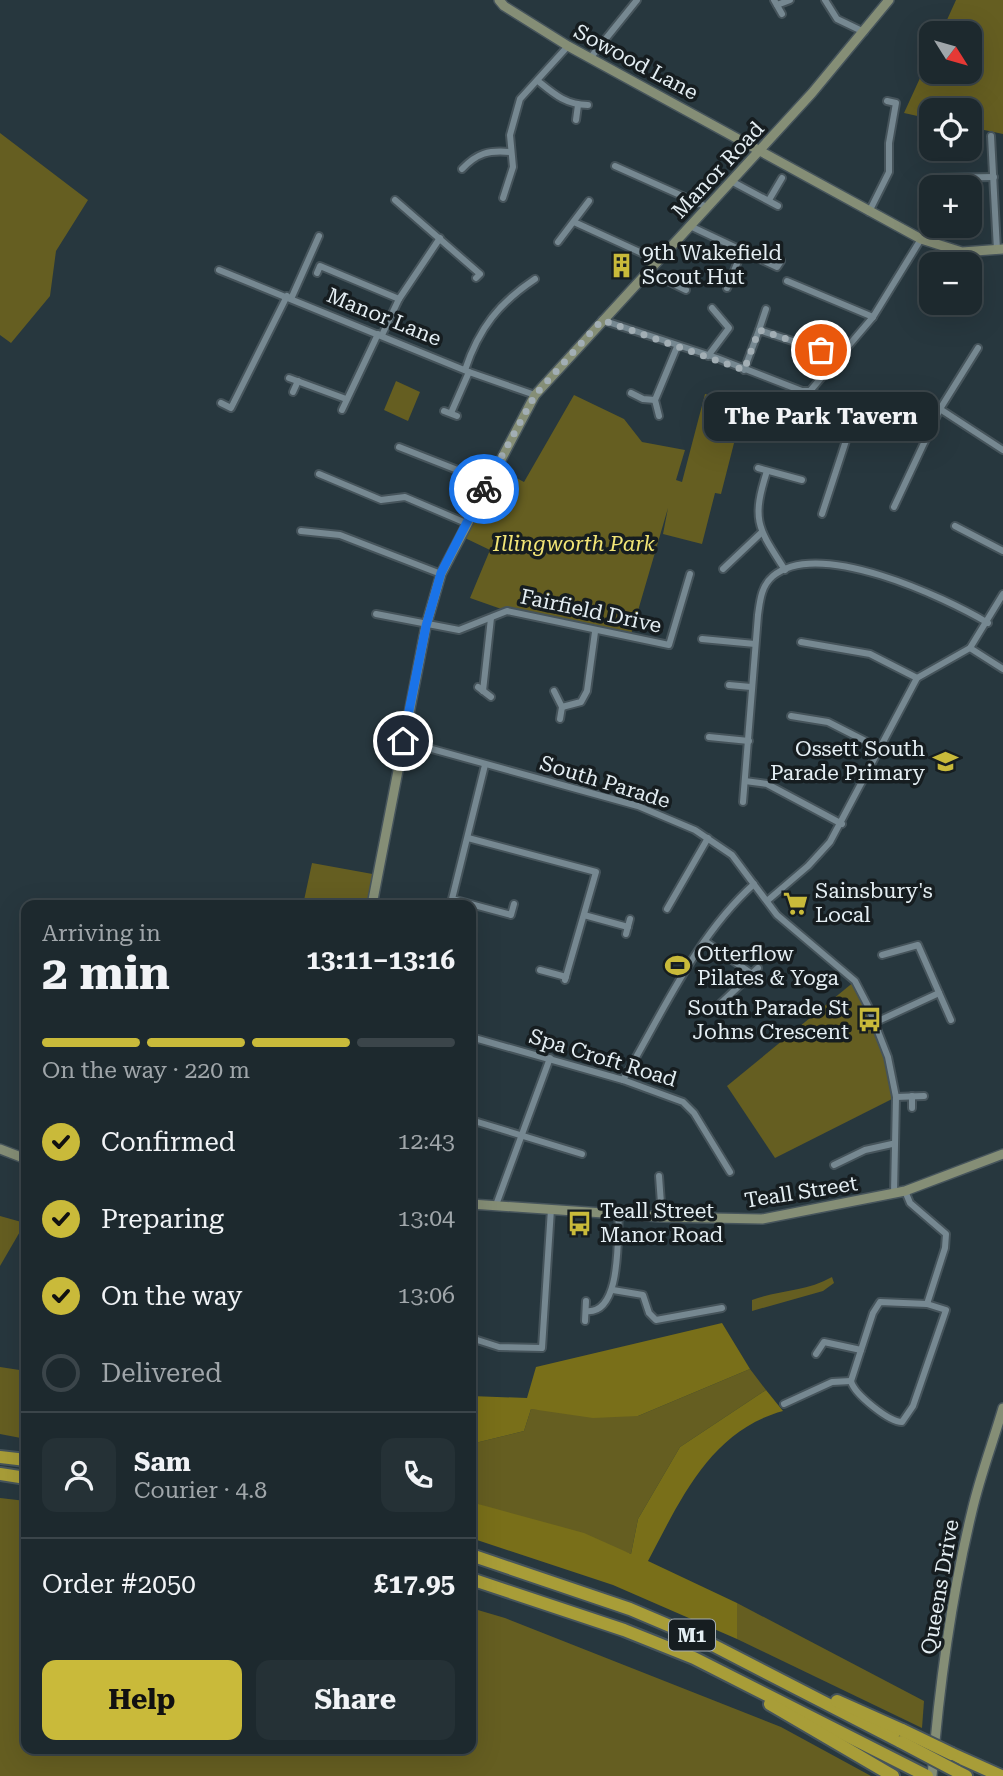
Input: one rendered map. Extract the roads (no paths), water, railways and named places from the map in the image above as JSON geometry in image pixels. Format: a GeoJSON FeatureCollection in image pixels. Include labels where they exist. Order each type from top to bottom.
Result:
{"type":"FeatureCollection","features":[{"type":"Feature","properties":{"kind":"highway"},"geometry":{"type":"LineString","coordinates":[[0,1457],[21,1459]]}},
{"type":"Feature","properties":{"kind":"highway"},"geometry":{"type":"LineString","coordinates":[[0,1474],[21,1477]]}},
{"type":"Feature","properties":{"kind":"highway","name":"M1"},"geometry":{"type":"LineString","coordinates":[[476,1557],[629,1609],[703,1640],[902,1736],[961,1773]]}},
{"type":"Feature","properties":{"kind":"highway","name":"M1"},"geometry":{"type":"LineString","coordinates":[[476,1581],[624,1630],[694,1658],[930,1776]]}},
{"type":"Feature","properties":{"kind":"highway"},"geometry":{"type":"LineString","coordinates":[[694,1658],[891,1775]]}},
{"type":"Feature","properties":{"kind":"highway"},"geometry":{"type":"LineString","coordinates":[[902,1736],[1001,1776]]}},
{"type":"Feature","properties":{"kind":"street","name":"Sowood Lane"},"geometry":{"type":"LineString","coordinates":[[499,0],[512,12],[568,46],[760,150],[868,213],[921,239],[962,252],[1000,249]]}},
{"type":"Feature","properties":{"kind":"street"},"geometry":{"type":"LineString","coordinates":[[591,57],[637,0]]}},
{"type":"Feature","properties":{"kind":"street"},"geometry":{"type":"LineString","coordinates":[[782,14],[776,2],[790,0]]}},
{"type":"Feature","properties":{"kind":"street"},"geometry":{"type":"LineString","coordinates":[[825,0],[837,19],[864,32]]}},
{"type":"Feature","properties":{"kind":"street","name":"Manor Road"},"geometry":{"type":"LineString","coordinates":[[373,900],[426,626],[441,573],[535,395],[760,150],[889,0]]}},
{"type":"Feature","properties":{"kind":"street"},"geometry":{"type":"LineString","coordinates":[[503,198],[513,167],[510,152],[512,127],[520,99],[568,46]]}},
{"type":"Feature","properties":{"kind":"street"},"geometry":{"type":"LineString","coordinates":[[538,81],[558,98],[578,105],[588,105]]}},
{"type":"Feature","properties":{"kind":"street"},"geometry":{"type":"LineString","coordinates":[[868,213],[889,172],[889,144],[896,103],[887,101]]}},
{"type":"Feature","properties":{"kind":"street"},"geometry":{"type":"LineString","coordinates":[[576,120],[578,105]]}},
{"type":"Feature","properties":{"kind":"street"},"geometry":{"type":"LineString","coordinates":[[991,136],[1000,249]]}},
{"type":"Feature","properties":{"kind":"street"},"geometry":{"type":"LineString","coordinates":[[471,147],[477,155]]}},
{"type":"Feature","properties":{"kind":"street"},"geometry":{"type":"LineString","coordinates":[[462,169],[477,155],[494,151],[510,152]]}},
{"type":"Feature","properties":{"kind":"street"},"geometry":{"type":"LineString","coordinates":[[615,166],[707,207]]}},
{"type":"Feature","properties":{"kind":"street"},"geometry":{"type":"LineString","coordinates":[[513,167],[523,169]]}},
{"type":"Feature","properties":{"kind":"street"},"geometry":{"type":"LineString","coordinates":[[982,177],[994,177]]}},
{"type":"Feature","properties":{"kind":"street"},"geometry":{"type":"LineString","coordinates":[[769,200],[782,178]]}},
{"type":"Feature","properties":{"kind":"street"},"geometry":{"type":"LineString","coordinates":[[731,181],[778,206]]}},
{"type":"Feature","properties":{"kind":"street"},"geometry":{"type":"LineString","coordinates":[[395,200],[480,274],[476,278]]}},
{"type":"Feature","properties":{"kind":"street"},"geometry":{"type":"LineString","coordinates":[[558,242],[589,201]]}},
{"type":"Feature","properties":{"kind":"street"},"geometry":{"type":"LineString","coordinates":[[574,222],[657,260]]}},
{"type":"Feature","properties":{"kind":"street"},"geometry":{"type":"LineString","coordinates":[[690,226],[777,267],[781,261]]}},
{"type":"Feature","properties":{"kind":"street"},"geometry":{"type":"LineString","coordinates":[[221,403],[231,408],[319,236]]}},
{"type":"Feature","properties":{"kind":"street"},"geometry":{"type":"LineString","coordinates":[[342,410],[398,299],[440,239]]}},
{"type":"Feature","properties":{"kind":"street"},"geometry":{"type":"LineString","coordinates":[[810,391],[873,317],[921,239]]}},
{"type":"Feature","properties":{"kind":"street"},"geometry":{"type":"LineString","coordinates":[[727,288],[743,249]]}},
{"type":"Feature","properties":{"kind":"street"},"geometry":{"type":"LineString","coordinates":[[317,273],[320,267],[398,299]]}},
{"type":"Feature","properties":{"kind":"street","name":"Manor Lane"},"geometry":{"type":"LineString","coordinates":[[219,270],[467,371],[535,395]]}},
{"type":"Feature","properties":{"kind":"street"},"geometry":{"type":"LineString","coordinates":[[647,270],[686,290]]}},
{"type":"Feature","properties":{"kind":"street"},"geometry":{"type":"LineString","coordinates":[[451,414],[485,323],[510,297],[535,279]]}},
{"type":"Feature","properties":{"kind":"street"},"geometry":{"type":"LineString","coordinates":[[787,281],[873,317]]}},
{"type":"Feature","properties":{"kind":"street"},"geometry":{"type":"LineString","coordinates":[[708,356],[729,328],[712,308]]}},
{"type":"Feature","properties":{"kind":"street"},"geometry":{"type":"LineString","coordinates":[[744,370],[766,309]]}},
{"type":"Feature","properties":{"kind":"street"},"geometry":{"type":"LineString","coordinates":[[602,320],[802,391],[810,391],[855,414],[822,514]]}},
{"type":"Feature","properties":{"kind":"street"},"geometry":{"type":"LineString","coordinates":[[759,330],[841,357]]}},
{"type":"Feature","properties":{"kind":"street"},"geometry":{"type":"LineString","coordinates":[[659,416],[655,400],[677,347]]}},
{"type":"Feature","properties":{"kind":"street"},"geometry":{"type":"LineString","coordinates":[[894,507],[940,408],[978,348]]}},
{"type":"Feature","properties":{"kind":"street"},"geometry":{"type":"LineString","coordinates":[[970,361],[978,366]]}},
{"type":"Feature","properties":{"kind":"street"},"geometry":{"type":"LineString","coordinates":[[289,378],[346,399]]}},
{"type":"Feature","properties":{"kind":"street"},"geometry":{"type":"LineString","coordinates":[[293,392],[298,381]]}},
{"type":"Feature","properties":{"kind":"street"},"geometry":{"type":"LineString","coordinates":[[631,393],[643,399],[655,400]]}},
{"type":"Feature","properties":{"kind":"street"},"geometry":{"type":"LineString","coordinates":[[940,408],[1003,450]]}},
{"type":"Feature","properties":{"kind":"street"},"geometry":{"type":"LineString","coordinates":[[399,447],[488,482]]}},
{"type":"Feature","properties":{"kind":"street"},"geometry":{"type":"LineString","coordinates":[[758,468],[802,480]]}},
{"type":"Feature","properties":{"kind":"street"},"geometry":{"type":"LineString","coordinates":[[767,471],[760,500],[761,533],[785,570]]}},
{"type":"Feature","properties":{"kind":"street"},"geometry":{"type":"LineString","coordinates":[[910,473],[919,478]]}},
{"type":"Feature","properties":{"kind":"street"},"geometry":{"type":"LineString","coordinates":[[319,474],[381,500],[405,497],[466,523]]}},
{"type":"Feature","properties":{"kind":"street"},"geometry":{"type":"LineString","coordinates":[[955,526],[1003,551]]}},
{"type":"Feature","properties":{"kind":"street"},"geometry":{"type":"LineString","coordinates":[[300,531],[340,535],[441,573]]}},
{"type":"Feature","properties":{"kind":"street"},"geometry":{"type":"LineString","coordinates":[[723,569],[761,533]]}},
{"type":"Feature","properties":{"kind":"street"},"geometry":{"type":"LineString","coordinates":[[743,802],[761,594],[774,576],[804,564],[872,573],[914,586],[988,623]]}},
{"type":"Feature","properties":{"kind":"street","name":"Fairfield Drive"},"geometry":{"type":"LineString","coordinates":[[376,614],[459,631],[507,611],[595,632],[669,645],[690,573]]}},
{"type":"Feature","properties":{"kind":"street"},"geometry":{"type":"LineString","coordinates":[[767,901],[820,855],[842,824],[917,678],[970,649],[1003,594]]}},
{"type":"Feature","properties":{"kind":"street"},"geometry":{"type":"LineString","coordinates":[[491,618],[481,689],[491,697]]}},
{"type":"Feature","properties":{"kind":"street"},"geometry":{"type":"LineString","coordinates":[[562,707],[575,705],[584,697],[595,632]]}},
{"type":"Feature","properties":{"kind":"street"},"geometry":{"type":"LineString","coordinates":[[702,639],[755,644]]}},
{"type":"Feature","properties":{"kind":"street"},"geometry":{"type":"LineString","coordinates":[[801,642],[870,654],[917,678]]}},
{"type":"Feature","properties":{"kind":"street"},"geometry":{"type":"LineString","coordinates":[[970,649],[1003,669]]}},
{"type":"Feature","properties":{"kind":"street"},"geometry":{"type":"LineString","coordinates":[[729,685],[751,687]]}},
{"type":"Feature","properties":{"kind":"street"},"geometry":{"type":"LineString","coordinates":[[554,691],[562,707],[560,719]]}},
{"type":"Feature","properties":{"kind":"street"},"geometry":{"type":"LineString","coordinates":[[791,716],[828,722],[881,749]]}},
{"type":"Feature","properties":{"kind":"street"},"geometry":{"type":"LineString","coordinates":[[709,737],[749,741]]}},
{"type":"Feature","properties":{"kind":"street","name":"South Parade"},"geometry":{"type":"LineString","coordinates":[[403,741],[638,806],[708,838],[732,855],[777,915],[855,981],[876,1023],[888,1057],[895,1097],[892,1144],[894,1193]]}},
{"type":"Feature","properties":{"kind":"street"},"geometry":{"type":"LineString","coordinates":[[456,900],[452,899],[485,765]]}},
{"type":"Feature","properties":{"kind":"street"},"geometry":{"type":"LineString","coordinates":[[745,781],[766,784],[842,824]]}},
{"type":"Feature","properties":{"kind":"street"},"geometry":{"type":"LineString","coordinates":[[468,838],[596,872],[566,979],[540,970]]}},
{"type":"Feature","properties":{"kind":"street"},"geometry":{"type":"LineString","coordinates":[[667,909],[708,838]]}},
{"type":"Feature","properties":{"kind":"street"},"geometry":{"type":"LineString","coordinates":[[623,1080],[705,941],[729,906],[754,884]]}},
{"type":"Feature","properties":{"kind":"street"},"geometry":{"type":"LineString","coordinates":[[476,905],[512,915],[514,904]]}},
{"type":"Feature","properties":{"kind":"street"},"geometry":{"type":"LineString","coordinates":[[584,915],[627,931],[630,919]]}},
{"type":"Feature","properties":{"kind":"street"},"geometry":{"type":"LineString","coordinates":[[705,941],[752,974]]}},
{"type":"Feature","properties":{"kind":"street"},"geometry":{"type":"LineString","coordinates":[[882,955],[918,945],[951,1020]]}},
{"type":"Feature","properties":{"kind":"street"},"geometry":{"type":"LineString","coordinates":[[719,1005],[758,968]]}},
{"type":"Feature","properties":{"kind":"street"},"geometry":{"type":"LineString","coordinates":[[876,1023],[939,993]]}},
{"type":"Feature","properties":{"kind":"street","name":"Spa Croft Road"},"geometry":{"type":"LineString","coordinates":[[476,1038],[623,1080],[684,1102],[694,1112],[730,1172]]}},
{"type":"Feature","properties":{"kind":"street"},"geometry":{"type":"LineString","coordinates":[[496,1205],[550,1058]]}},
{"type":"Feature","properties":{"kind":"street"},"geometry":{"type":"LineString","coordinates":[[912,1096],[912,1108]]}},
{"type":"Feature","properties":{"kind":"street"},"geometry":{"type":"LineString","coordinates":[[895,1097],[924,1096]]}},
{"type":"Feature","properties":{"kind":"street"},"geometry":{"type":"LineString","coordinates":[[476,1122],[582,1154]]}},
{"type":"Feature","properties":{"kind":"street"},"geometry":{"type":"LineString","coordinates":[[834,1165],[865,1150],[892,1144]]}},
{"type":"Feature","properties":{"kind":"street"},"geometry":{"type":"LineString","coordinates":[[0,1149],[21,1157]]}},
{"type":"Feature","properties":{"kind":"street","name":"Teall Street"},"geometry":{"type":"LineString","coordinates":[[476,1204],[662,1217],[762,1219],[905,1191],[1003,1153]]}},
{"type":"Feature","properties":{"kind":"street"},"geometry":{"type":"LineString","coordinates":[[662,1217],[659,1179],[668,1184]]}},
{"type":"Feature","properties":{"kind":"street"},"geometry":{"type":"LineString","coordinates":[[905,1191],[910,1203],[946,1234],[945,1248],[927,1304]]}},
{"type":"Feature","properties":{"kind":"street"},"geometry":{"type":"LineString","coordinates":[[476,1340],[499,1347],[542,1348],[551,1209]]}},
{"type":"Feature","properties":{"kind":"street"},"geometry":{"type":"LineString","coordinates":[[586,1311],[603,1306],[613,1290],[619,1213]]}},
{"type":"Feature","properties":{"kind":"street"},"geometry":{"type":"LineString","coordinates":[[613,1290],[643,1295],[649,1313],[656,1320],[722,1308]]}},
{"type":"Feature","properties":{"kind":"street"},"geometry":{"type":"LineString","coordinates":[[537,1299],[546,1298]]}},
{"type":"Feature","properties":{"kind":"street"},"geometry":{"type":"LineString","coordinates":[[585,1321],[586,1301]]}},
{"type":"Feature","properties":{"kind":"street"},"geometry":{"type":"LineString","coordinates":[[880,1302],[927,1304],[946,1310],[906,1420],[897,1423],[856,1392],[851,1381],[862,1350],[873,1313],[880,1302]]}},
{"type":"Feature","properties":{"kind":"street"},"geometry":{"type":"LineString","coordinates":[[712,1310],[713,1320]]}},
{"type":"Feature","properties":{"kind":"street"},"geometry":{"type":"LineString","coordinates":[[816,1354],[824,1342],[862,1350]]}},
{"type":"Feature","properties":{"kind":"street"},"geometry":{"type":"LineString","coordinates":[[784,1404],[832,1382],[851,1381]]}},
{"type":"Feature","properties":{"kind":"street","name":"Queens Drive"},"geometry":{"type":"LineString","coordinates":[[930,1776],[952,1605],[972,1509],[1003,1408]]}},
{"type":"Feature","properties":{"kind":"place","name":"9th Wakefield Scout Hut"},"geometry":{"type":"Point","coordinates":[622,265]}},
{"type":"Feature","properties":{"kind":"place","name":"The Park Tavern"},"geometry":{"type":"Point","coordinates":[821,350]}},
{"type":"Feature","properties":{"kind":"place","name":"Ossett South Parade Primary"},"geometry":{"type":"Point","coordinates":[945,761]}},
{"type":"Feature","properties":{"kind":"place","name":"Sainsbury's Local"},"geometry":{"type":"Point","coordinates":[795,903]}},
{"type":"Feature","properties":{"kind":"place","name":"Otterflow Pilates & Yoga"},"geometry":{"type":"Point","coordinates":[677,966]}},
{"type":"Feature","properties":{"kind":"place","name":"South Parade St Johns Crescent"},"geometry":{"type":"Point","coordinates":[869,1020]}},
{"type":"Feature","properties":{"kind":"place","name":"Teall Street Manor Road"},"geometry":{"type":"Point","coordinates":[580,1223]}},
{"type":"Feature","properties":{"kind":"park label","name":"Illingworth Park"},"geometry":{"type":"Point","coordinates":[574,544]}}]}
